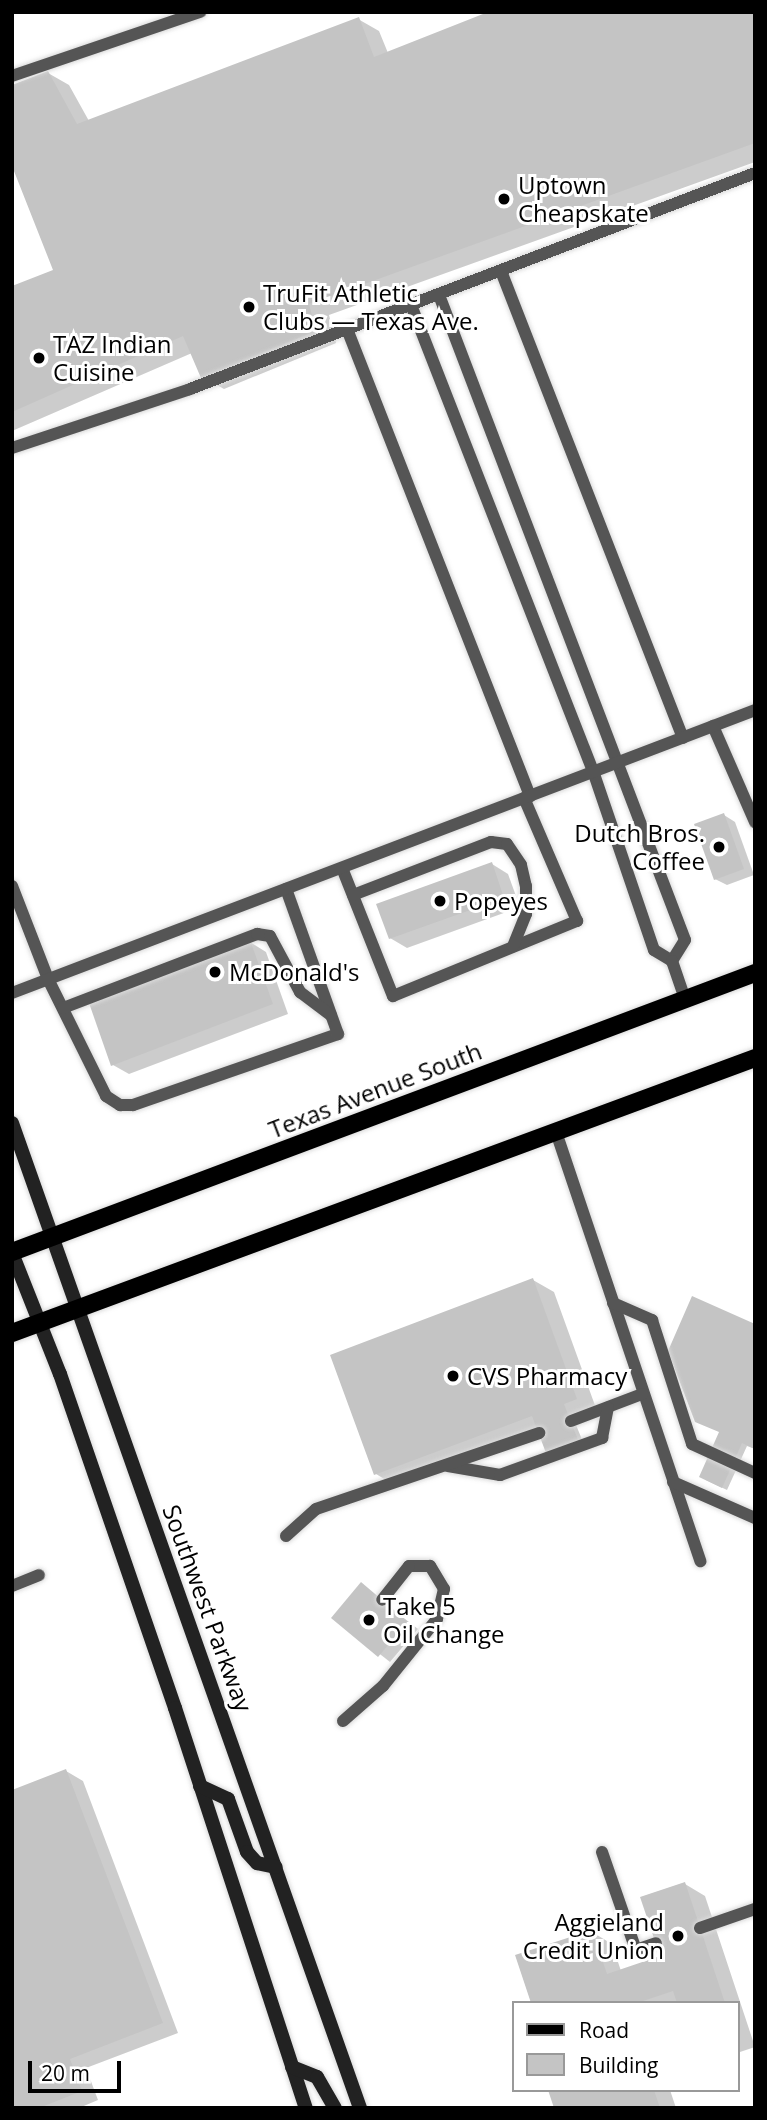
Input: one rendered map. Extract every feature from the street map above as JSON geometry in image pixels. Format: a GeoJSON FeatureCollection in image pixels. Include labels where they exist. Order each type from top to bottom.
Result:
{"type":"FeatureCollection","features":[{"type":"Feature","properties":{"kind":"main road","name":"Texas Avenue South"},"geometry":{"type":"LineString","coordinates":[[12,1253],[755,973]]}},
{"type":"Feature","properties":{"kind":"main road"},"geometry":{"type":"LineString","coordinates":[[12,1333],[755,1058]]}},
{"type":"Feature","properties":{"kind":"main road","name":"Southwest Parkway"},"geometry":{"type":"LineString","coordinates":[[12,1123],[360,2108]]}},
{"type":"Feature","properties":{"kind":"main road"},"geometry":{"type":"LineString","coordinates":[[12,1253],[40,1323],[200,1786],[306,2108]]}},
{"type":"Feature","properties":{"kind":"main road"},"geometry":{"type":"LineString","coordinates":[[200,1786],[228,1799],[247,1852],[257,1863],[276,1867]]}},
{"type":"Feature","properties":{"kind":"main road"},"geometry":{"type":"LineString","coordinates":[[292,2067],[317,2077],[335,2108]]}},
{"type":"Feature","properties":{"kind":"lane"},"geometry":{"type":"LineString","coordinates":[[12,76],[200,12]]}},
{"type":"Feature","properties":{"kind":"lane"},"geometry":{"type":"LineString","coordinates":[[12,448],[190,389],[755,173]]}},
{"type":"Feature","properties":{"kind":"lane"},"geometry":{"type":"LineString","coordinates":[[501,271],[683,738]]}},
{"type":"Feature","properties":{"kind":"lane"},"geometry":{"type":"LineString","coordinates":[[439,295],[615,763],[685,940],[672,961]]}},
{"type":"Feature","properties":{"kind":"lane"},"geometry":{"type":"LineString","coordinates":[[411,305],[593,771],[653,950],[672,961],[685,999]]}},
{"type":"Feature","properties":{"kind":"lane"},"geometry":{"type":"LineString","coordinates":[[342,868],[393,996],[577,921],[347,329]]}},
{"type":"Feature","properties":{"kind":"lane"},"geometry":{"type":"LineString","coordinates":[[12,993],[755,710]]}},
{"type":"Feature","properties":{"kind":"lane"},"geometry":{"type":"LineString","coordinates":[[713,726],[755,822]]}},
{"type":"Feature","properties":{"kind":"lane"},"geometry":{"type":"LineString","coordinates":[[352,895],[491,842],[507,844],[521,865],[526,887],[526,914],[513,947]]}},
{"type":"Feature","properties":{"kind":"lane"},"geometry":{"type":"LineString","coordinates":[[12,886],[48,979],[106,1096],[120,1105],[133,1105],[338,1034],[286,889]]}},
{"type":"Feature","properties":{"kind":"lane"},"geometry":{"type":"LineString","coordinates":[[63,1008],[257,933],[270,936],[300,992],[331,1015]]}},
{"type":"Feature","properties":{"kind":"lane"},"geometry":{"type":"LineString","coordinates":[[556,1132],[699,1561]]}},
{"type":"Feature","properties":{"kind":"lane"},"geometry":{"type":"LineString","coordinates":[[613,1303],[652,1320],[692,1444],[755,1473]]}},
{"type":"Feature","properties":{"kind":"lane"},"geometry":{"type":"LineString","coordinates":[[571,1421],[642,1394]]}},
{"type":"Feature","properties":{"kind":"lane"},"geometry":{"type":"LineString","coordinates":[[444,1465],[500,1475],[602,1438],[608,1408]]}},
{"type":"Feature","properties":{"kind":"lane"},"geometry":{"type":"LineString","coordinates":[[286,1536],[316,1509],[539,1433]]}},
{"type":"Feature","properties":{"kind":"lane"},"geometry":{"type":"LineString","coordinates":[[673,1482],[755,1518]]}},
{"type":"Feature","properties":{"kind":"lane"},"geometry":{"type":"LineString","coordinates":[[343,1721],[383,1686],[437,1619],[444,1589],[430,1566],[409,1566],[382,1600]]}},
{"type":"Feature","properties":{"kind":"lane"},"geometry":{"type":"LineString","coordinates":[[12,1586],[39,1575]]}},
{"type":"Feature","properties":{"kind":"lane"},"geometry":{"type":"LineString","coordinates":[[602,1852],[636,1950],[656,1943]]}},
{"type":"Feature","properties":{"kind":"lane"},"geometry":{"type":"LineString","coordinates":[[700,1928],[755,1909]]}},
{"type":"Feature","properties":{"kind":"building"},"geometry":{"type":"Polygon","coordinates":[[[488,12],[755,12],[755,143],[309,304],[316,331],[201,378],[183,336],[12,412],[12,286],[53,270],[12,166],[12,85],[48,71],[77,124],[359,17],[374,57],[488,12]]]}},
{"type":"Feature","properties":{"kind":"building","name":"Dutch Bros. Coffee"},"geometry":{"type":"Polygon","coordinates":[[[724,813],[744,869],[714,880],[694,824],[724,813]]]}},
{"type":"Feature","properties":{"kind":"building","name":"Popeyes"},"geometry":{"type":"Polygon","coordinates":[[[492,862],[504,898],[389,939],[376,904],[492,862]]]}},
{"type":"Feature","properties":{"kind":"building","name":"McDonald's"},"geometry":{"type":"Polygon","coordinates":[[[250,940],[273,1004],[111,1066],[89,1003],[250,940]]]}},
{"type":"Feature","properties":{"kind":"building","name":"CVS Pharmacy"},"geometry":{"type":"Polygon","coordinates":[[[533,1278],[577,1399],[564,1404],[578,1440],[546,1453],[532,1416],[374,1475],[330,1355],[533,1278]]]}},
{"type":"Feature","properties":{"kind":"building"},"geometry":{"type":"Polygon","coordinates":[[[692,1296],[755,1324],[755,1449],[742,1443],[722,1488],[699,1477],[719,1432],[695,1422],[668,1351],[692,1296]]]}},
{"type":"Feature","properties":{"kind":"building","name":"Take 5 Oil Change"},"geometry":{"type":"Polygon","coordinates":[[[361,1582],[408,1622],[378,1657],[331,1618],[361,1582]]]}},
{"type":"Feature","properties":{"kind":"building"},"geometry":{"type":"Polygon","coordinates":[[[66,1769],[163,2023],[70,2059],[82,2091],[39,2108],[12,2108],[12,1790],[66,1769]]]}},
{"type":"Feature","properties":{"kind":"building","name":"Aggieland Credit Union"},"geometry":{"type":"Polygon","coordinates":[[[685,1882],[724,2001],[676,2001],[673,1991],[643,2001],[530,2001],[515,1955],[592,1930],[607,1974],[660,1956],[640,1897],[685,1882]]]}},
{"type":"Feature","properties":{"kind":"building"},"geometry":{"type":"Polygon","coordinates":[[[549,2092],[655,2092],[660,2108],[554,2108],[549,2092]]]}},
{"type":"Feature","properties":{"kind":"place","name":"Uptown Cheapskate"},"geometry":{"type":"Point","coordinates":[504,199]}},
{"type":"Feature","properties":{"kind":"place","name":"TruFit Athletic Clubs — Texas Ave."},"geometry":{"type":"Point","coordinates":[249,307]}},
{"type":"Feature","properties":{"kind":"place","name":"TAZ Indian Cuisine"},"geometry":{"type":"Point","coordinates":[39,358]}},
{"type":"Feature","properties":{"kind":"place","name":"Dutch Bros. Coffee"},"geometry":{"type":"Point","coordinates":[719,847]}},
{"type":"Feature","properties":{"kind":"place","name":"Popeyes"},"geometry":{"type":"Point","coordinates":[440,901]}},
{"type":"Feature","properties":{"kind":"place","name":"McDonald's"},"geometry":{"type":"Point","coordinates":[215,972]}},
{"type":"Feature","properties":{"kind":"place","name":"CVS Pharmacy"},"geometry":{"type":"Point","coordinates":[453,1376]}},
{"type":"Feature","properties":{"kind":"place","name":"Take 5 Oil Change"},"geometry":{"type":"Point","coordinates":[369,1620]}},
{"type":"Feature","properties":{"kind":"place","name":"Aggieland Credit Union"},"geometry":{"type":"Point","coordinates":[678,1936]}}]}
